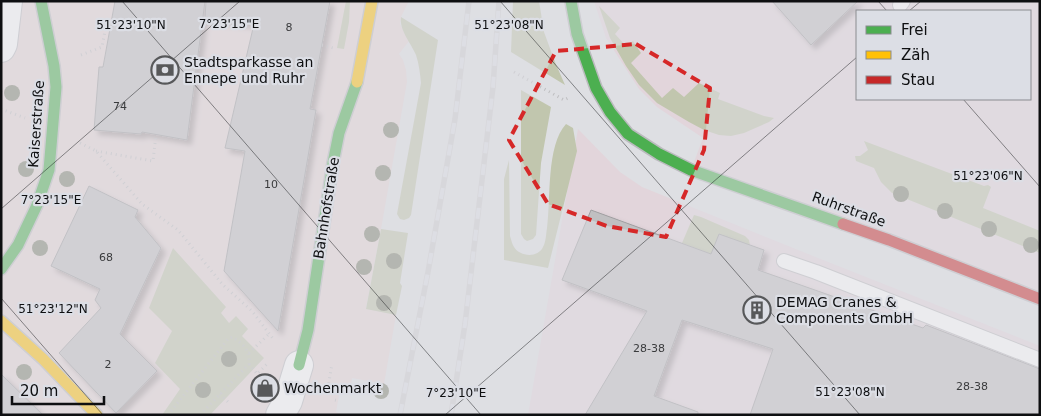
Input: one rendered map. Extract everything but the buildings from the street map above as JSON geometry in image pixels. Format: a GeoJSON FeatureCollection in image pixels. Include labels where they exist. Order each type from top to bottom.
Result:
{"type":"FeatureCollection","features":[{"type":"Feature","properties":{"kind":"street"},"geometry":{"type":"LineString","coordinates":[[1,48],[8,1]]}},
{"type":"Feature","properties":{"kind":"street","name":"Kaiserstraße"},"geometry":{"type":"LineString","coordinates":[[1,269],[18,245],[37,205],[49,170],[56,87],[54,66],[41,1]]}},
{"type":"Feature","properties":{"kind":"street","name":"Bahnhofstraße"},"geometry":{"type":"LineString","coordinates":[[280,415],[288,401],[308,330],[333,163],[339,133],[359,77],[372,1]]}},
{"type":"Feature","properties":{"kind":"street","name":"Ruhrstraße"},"geometry":{"type":"LineString","coordinates":[[571,1],[577,34],[596,88],[610,112],[628,134],[659,154],[691,170],[890,240],[1040,299]]}},
{"type":"Feature","properties":{"kind":"street"},"geometry":{"type":"LineString","coordinates":[[1,321],[43,359],[97,415]]}},
{"type":"Feature","properties":{"kind":"lane"},"geometry":{"type":"LineString","coordinates":[[784,261],[1040,360]]}},
{"type":"Feature","properties":{"kind":"path"},"geometry":{"type":"LineString","coordinates":[[54,66],[102,47],[108,15]]}},
{"type":"Feature","properties":{"kind":"path"},"geometry":{"type":"LineString","coordinates":[[514,72],[564,100]]}},
{"type":"Feature","properties":{"kind":"path"},"geometry":{"type":"LineString","coordinates":[[1,109],[20,116]]}},
{"type":"Feature","properties":{"kind":"path"},"geometry":{"type":"LineString","coordinates":[[53,129],[96,151],[153,161],[156,135]]}},
{"type":"Feature","properties":{"kind":"path"},"geometry":{"type":"LineString","coordinates":[[96,151],[142,204],[178,230],[223,285],[252,312]]}},
{"type":"Feature","properties":{"kind":"path"},"geometry":{"type":"LineString","coordinates":[[249,352],[269,334]]}},
{"type":"Feature","properties":{"kind":"path"},"geometry":{"type":"LineString","coordinates":[[168,415],[228,339],[237,340],[249,352],[248,364],[200,415]]}},
{"type":"Feature","properties":{"kind":"path"},"geometry":{"type":"LineString","coordinates":[[248,364],[257,374]]}},
{"type":"Feature","properties":{"kind":"path"},"geometry":{"type":"LineString","coordinates":[[220,394],[229,403]]}},
{"type":"Feature","properties":{"kind":"highlighted area"},"geometry":{"type":"Polygon","coordinates":[[[636,44],[710,88],[704,150],[666,237],[607,226],[548,204],[509,140],[556,51],[636,44]]]}},
{"type":"Feature","properties":{"kind":"shaded area"},"geometry":{"type":"Polygon","coordinates":[[[1,1],[409,1],[401,17],[400,24],[409,41],[399,54],[406,70],[407,82],[366,308],[396,315],[384,384],[352,378],[350,392],[340,390],[336,412],[346,415],[1,415],[1,1]]]}},
{"type":"Feature","properties":{"kind":"shaded area"},"geometry":{"type":"Polygon","coordinates":[[[594,1],[1040,1],[1040,299],[691,170],[703,138],[657,107],[639,89],[606,38],[594,1]]]}},
{"type":"Feature","properties":{"kind":"shaded area","name":"DEMAG Cranes & Components GmbH"},"geometry":{"type":"Polygon","coordinates":[[[578,129],[620,172],[642,187],[1040,346],[1040,415],[528,415],[578,129]]]}},
{"type":"Feature","properties":{"kind":"green space"},"geometry":{"type":"Polygon","coordinates":[[[346,1],[350,1],[349,22],[344,49],[337,48],[346,1]]]}},
{"type":"Feature","properties":{"kind":"green space"},"geometry":{"type":"Polygon","coordinates":[[[513,1],[539,1],[544,32],[565,85],[511,52],[513,1]]]}},
{"type":"Feature","properties":{"kind":"green space"},"geometry":{"type":"Polygon","coordinates":[[[599,6],[620,28],[615,34],[626,46],[633,41],[641,53],[631,63],[662,98],[673,88],[684,97],[699,83],[720,93],[718,99],[774,118],[744,133],[731,136],[719,135],[704,130],[657,103],[639,85],[626,66],[610,38],[599,6]]]}},
{"type":"Feature","properties":{"kind":"green space"},"geometry":{"type":"Polygon","coordinates":[[[401,17],[438,40],[411,215],[404,220],[400,219],[397,214],[421,83],[417,58],[402,27],[401,17]]]}},
{"type":"Feature","properties":{"kind":"green space"},"geometry":{"type":"Polygon","coordinates":[[[521,90],[551,107],[541,163],[536,235],[533,239],[527,241],[521,234],[521,90]]]}},
{"type":"Feature","properties":{"kind":"green space"},"geometry":{"type":"Polygon","coordinates":[[[566,124],[573,128],[577,151],[548,268],[504,260],[504,179],[509,160],[510,236],[513,246],[520,253],[529,255],[537,253],[541,251],[545,243],[550,173],[555,145],[566,124]]]}},
{"type":"Feature","properties":{"kind":"green space"},"geometry":{"type":"Polygon","coordinates":[[[864,141],[984,186],[988,185],[991,187],[983,208],[1040,231],[1040,253],[892,193],[881,182],[874,168],[856,161],[855,156],[860,156],[868,150],[864,141]]]}},
{"type":"Feature","properties":{"kind":"green space"},"geometry":{"type":"Polygon","coordinates":[[[694,215],[745,236],[749,240],[750,246],[711,254],[682,243],[694,215]]]}},
{"type":"Feature","properties":{"kind":"green space"},"geometry":{"type":"Polygon","coordinates":[[[381,229],[408,233],[400,283],[402,286],[396,315],[366,309],[381,229]]]}},
{"type":"Feature","properties":{"kind":"green space"},"geometry":{"type":"Polygon","coordinates":[[[173,248],[226,307],[221,313],[229,323],[236,316],[248,329],[242,336],[264,358],[210,415],[162,415],[180,389],[155,363],[172,331],[149,308],[173,248]]]}},
{"type":"Feature","properties":{"kind":"railway"},"geometry":{"type":"LineString","coordinates":[[400,415],[455,119],[469,1]]}},
{"type":"Feature","properties":{"kind":"railway"},"geometry":{"type":"LineString","coordinates":[[451,415],[465,324],[493,87],[499,1]]}},
{"type":"Feature","properties":{"kind":"traffic: fast"},"geometry":{"type":"LineString","coordinates":[[1,269],[18,245],[37,205],[49,170],[56,87],[54,66],[41,1]]}},
{"type":"Feature","properties":{"kind":"traffic: fast"},"geometry":{"type":"LineString","coordinates":[[571,1],[577,34],[596,88],[610,112],[628,134],[659,154],[691,170],[843,224]]}},
{"type":"Feature","properties":{"kind":"traffic: fast"},"geometry":{"type":"LineString","coordinates":[[299,365],[308,330],[339,133],[357,82]]}},
{"type":"Feature","properties":{"kind":"traffic: slow"},"geometry":{"type":"LineString","coordinates":[[357,82],[372,1]]}},
{"type":"Feature","properties":{"kind":"traffic: slow"},"geometry":{"type":"LineString","coordinates":[[1,321],[43,359],[97,415]]}},
{"type":"Feature","properties":{"kind":"traffic: jam"},"geometry":{"type":"LineString","coordinates":[[843,224],[1040,299]]}},
{"type":"Feature","properties":{"kind":"place","name":"Stadtsparkasse an Ennepe und Ruhr"},"geometry":{"type":"Point","coordinates":[165,70]}},
{"type":"Feature","properties":{"kind":"place","name":"DEMAG Cranes & Components GmbH"},"geometry":{"type":"Point","coordinates":[757,310]}},
{"type":"Feature","properties":{"kind":"place","name":"Wochenmarkt"},"geometry":{"type":"Point","coordinates":[265,388]}}]}
